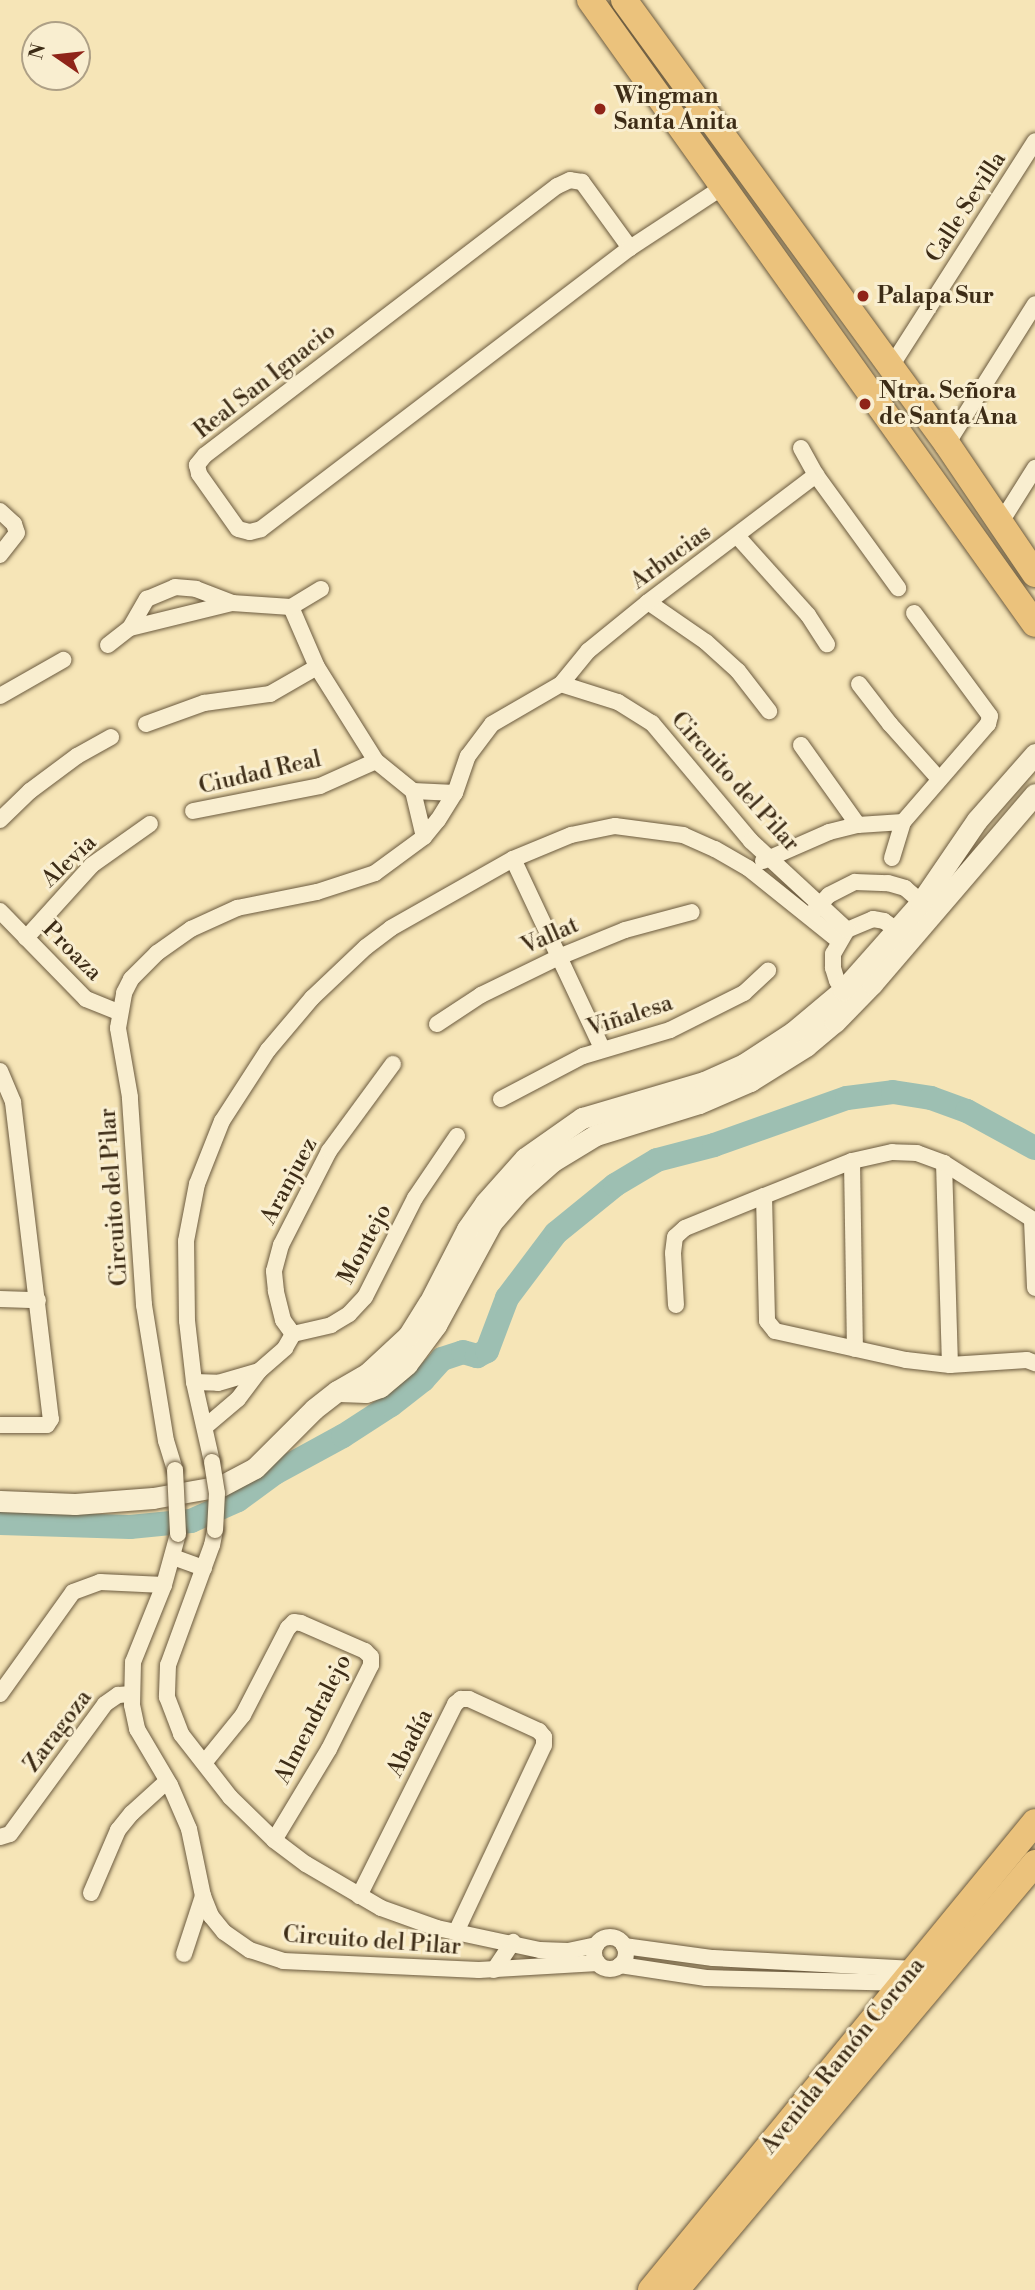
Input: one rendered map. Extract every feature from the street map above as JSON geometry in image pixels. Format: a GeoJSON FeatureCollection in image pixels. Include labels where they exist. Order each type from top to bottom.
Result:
{"type":"FeatureCollection","features":[{"type":"Feature","properties":{"kind":"main road"},"geometry":{"type":"LineString","coordinates":[[590,0],[1035,624]]}},
{"type":"Feature","properties":{"kind":"main road"},"geometry":{"type":"LineString","coordinates":[[624,0],[947,444],[1035,574]]}},
{"type":"Feature","properties":{"kind":"main road","name":"Avenida Ramón Corona"},"geometry":{"type":"LineString","coordinates":[[676,2290],[921,1979],[1035,1822]]}},
{"type":"Feature","properties":{"kind":"main road","name":"Avenida Ramón Corona"},"geometry":{"type":"LineString","coordinates":[[652,2290],[921,1979],[1035,1863]]}},
{"type":"Feature","properties":{"kind":"street","name":"Calle Sevilla"},"geometry":{"type":"LineString","coordinates":[[890,368],[1035,141]]}},
{"type":"Feature","properties":{"kind":"street","name":"Real San Ignacio"},"geometry":{"type":"LineString","coordinates":[[630,248],[582,182],[570,180],[557,186],[205,455],[197,465],[199,474],[238,529],[250,533],[261,529],[630,248],[723,187]]}},
{"type":"Feature","properties":{"kind":"street"},"geometry":{"type":"LineString","coordinates":[[947,444],[1035,304]]}},
{"type":"Feature","properties":{"kind":"street"},"geometry":{"type":"LineString","coordinates":[[801,448],[816,475],[898,589]]}},
{"type":"Feature","properties":{"kind":"street"},"geometry":{"type":"LineString","coordinates":[[1000,522],[1035,468]]}},
{"type":"Feature","properties":{"kind":"street","name":"Arbucias"},"geometry":{"type":"LineString","coordinates":[[561,684],[588,651],[648,602],[738,537],[816,475]]}},
{"type":"Feature","properties":{"kind":"street"},"geometry":{"type":"LineString","coordinates":[[0,511],[14,524],[18,533],[0,555]]}},
{"type":"Feature","properties":{"kind":"street"},"geometry":{"type":"LineString","coordinates":[[738,537],[808,615],[827,644]]}},
{"type":"Feature","properties":{"kind":"street"},"geometry":{"type":"LineString","coordinates":[[108,645],[130,628],[147,599],[175,587],[196,589],[232,603],[291,607],[321,589]]}},
{"type":"Feature","properties":{"kind":"street"},"geometry":{"type":"LineString","coordinates":[[648,602],[706,642],[738,671],[769,711]]}},
{"type":"Feature","properties":{"kind":"street"},"geometry":{"type":"LineString","coordinates":[[130,628],[232,603]]}},
{"type":"Feature","properties":{"kind":"street"},"geometry":{"type":"LineString","coordinates":[[291,607],[317,667],[376,761],[413,791],[454,793]]}},
{"type":"Feature","properties":{"kind":"street"},"geometry":{"type":"LineString","coordinates":[[892,858],[903,822],[988,724],[990,716],[914,613]]}},
{"type":"Feature","properties":{"kind":"street"},"geometry":{"type":"LineString","coordinates":[[0,696],[63,660]]}},
{"type":"Feature","properties":{"kind":"street"},"geometry":{"type":"LineString","coordinates":[[146,724],[204,703],[270,694],[317,667]]}},
{"type":"Feature","properties":{"kind":"street","name":"Circuito del Pilar"},"geometry":{"type":"LineString","coordinates":[[598,1963],[495,1970],[284,1961],[236,1942],[211,1916],[203,1896],[189,1829],[167,1781],[137,1729],[132,1694],[134,1662],[164,1584],[178,1534],[175,1471],[166,1441],[144,1305],[130,1097],[120,1045],[120,1012],[128,986],[143,965],[191,929],[237,908],[354,882],[374,873],[424,836],[438,820],[454,793],[468,756],[492,724],[561,684],[618,702],[652,723],[815,910],[843,935]]}},
{"type":"Feature","properties":{"kind":"street"},"geometry":{"type":"LineString","coordinates":[[859,684],[939,779]]}},
{"type":"Feature","properties":{"kind":"street"},"geometry":{"type":"LineString","coordinates":[[0,820],[30,791],[77,756],[111,737]]}},
{"type":"Feature","properties":{"kind":"street"},"geometry":{"type":"LineString","coordinates":[[801,745],[858,825]]}},
{"type":"Feature","properties":{"kind":"street"},"geometry":{"type":"LineString","coordinates":[[902,934],[921,902],[997,795],[1035,754]]}},
{"type":"Feature","properties":{"kind":"street","name":"Ciudad Real"},"geometry":{"type":"LineString","coordinates":[[193,811],[320,786],[376,761]]}},
{"type":"Feature","properties":{"kind":"street"},"geometry":{"type":"LineString","coordinates":[[413,791],[424,836]]}},
{"type":"Feature","properties":{"kind":"street"},"geometry":{"type":"LineString","coordinates":[[0,1501],[113,1502],[221,1486],[255,1468],[284,1436],[337,1391],[368,1373],[408,1336],[429,1303],[467,1229],[490,1196],[532,1153],[582,1118],[618,1105],[686,1089],[744,1064],[849,996],[902,934],[984,853],[1035,794]]}},
{"type":"Feature","properties":{"kind":"street"},"geometry":{"type":"LineString","coordinates":[[748,868],[829,832],[858,825],[903,822]]}},
{"type":"Feature","properties":{"kind":"street","name":"Alevia"},"geometry":{"type":"LineString","coordinates":[[26,938],[92,865],[150,824]]}},
{"type":"Feature","properties":{"kind":"street","name":"Circuito del Pilar"},"geometry":{"type":"LineString","coordinates":[[596,1945],[554,1951],[456,1932],[410,1919],[359,1896],[274,1840],[230,1797],[181,1734],[172,1713],[167,1681],[173,1648],[204,1568],[215,1530],[217,1493],[194,1382],[187,1321],[186,1241],[197,1184],[222,1121],[268,1050],[339,971],[391,928],[513,859],[571,835],[615,826],[683,835],[748,868],[815,910]]}},
{"type":"Feature","properties":{"kind":"street"},"geometry":{"type":"LineString","coordinates":[[966,839],[984,853]]}},
{"type":"Feature","properties":{"kind":"street"},"geometry":{"type":"LineString","coordinates":[[513,859],[602,1048]]}},
{"type":"Feature","properties":{"kind":"street"},"geometry":{"type":"LineString","coordinates":[[815,910],[842,887],[855,881],[873,881],[905,888],[921,902]]}},
{"type":"Feature","properties":{"kind":"street","name":"Proaza"},"geometry":{"type":"LineString","coordinates":[[0,911],[86,999],[120,1012]]}},
{"type":"Feature","properties":{"kind":"street","name":"Vallat"},"geometry":{"type":"LineString","coordinates":[[437,1024],[481,995],[559,957],[625,930],[692,912]]}},
{"type":"Feature","properties":{"kind":"street"},"geometry":{"type":"LineString","coordinates":[[849,996],[833,968],[833,954],[843,935],[873,919],[902,934]]}},
{"type":"Feature","properties":{"kind":"street","name":"Viñalesa"},"geometry":{"type":"LineString","coordinates":[[501,1099],[558,1066],[602,1048],[670,1030],[744,993],[768,971]]}},
{"type":"Feature","properties":{"kind":"street","name":"Aranjuez"},"geometry":{"type":"LineString","coordinates":[[293,1334],[283,1320],[277,1300],[274,1271],[281,1245],[329,1151],[393,1063]]}},
{"type":"Feature","properties":{"kind":"street"},"geometry":{"type":"LineString","coordinates":[[0,1071],[13,1102],[51,1419],[47,1425],[0,1425]]}},
{"type":"Feature","properties":{"kind":"street","name":"Montejo"},"geometry":{"type":"LineString","coordinates":[[293,1334],[331,1325],[349,1314],[365,1297],[415,1198],[457,1136]]}},
{"type":"Feature","properties":{"kind":"street"},"geometry":{"type":"LineString","coordinates":[[676,1305],[673,1253],[676,1237],[685,1228],[852,1161],[892,1152],[917,1153],[944,1163],[1034,1221],[1035,1288]]}},
{"type":"Feature","properties":{"kind":"street"},"geometry":{"type":"LineString","coordinates":[[852,1161],[856,1349]]}},
{"type":"Feature","properties":{"kind":"street"},"geometry":{"type":"LineString","coordinates":[[944,1163],[950,1365]]}},
{"type":"Feature","properties":{"kind":"street"},"geometry":{"type":"LineString","coordinates":[[764,1196],[770,1328],[906,1360],[950,1365],[1032,1358]]}},
{"type":"Feature","properties":{"kind":"street"},"geometry":{"type":"LineString","coordinates":[[0,1299],[38,1300]]}},
{"type":"Feature","properties":{"kind":"street"},"geometry":{"type":"LineString","coordinates":[[205,1427],[238,1399],[259,1371],[285,1348],[293,1334]]}},
{"type":"Feature","properties":{"kind":"street"},"geometry":{"type":"LineString","coordinates":[[194,1382],[218,1382],[259,1371]]}},
{"type":"Feature","properties":{"kind":"street"},"geometry":{"type":"LineString","coordinates":[[173,1557],[204,1568]]}},
{"type":"Feature","properties":{"kind":"street"},"geometry":{"type":"LineString","coordinates":[[0,1694],[73,1592],[100,1582],[164,1584]]}},
{"type":"Feature","properties":{"kind":"street","name":"Almendralejo"},"geometry":{"type":"LineString","coordinates":[[204,1763],[243,1715],[288,1628],[294,1622],[340,1640],[371,1657],[370,1665],[329,1749],[274,1840]]}},
{"type":"Feature","properties":{"kind":"street","name":"Zaragoza"},"geometry":{"type":"LineString","coordinates":[[0,1837],[10,1834],[105,1704],[118,1695],[132,1694]]}},
{"type":"Feature","properties":{"kind":"street","name":"Abadía"},"geometry":{"type":"LineString","coordinates":[[359,1896],[455,1704],[461,1699],[469,1699],[538,1731],[544,1737],[544,1745],[456,1932]]}},
{"type":"Feature","properties":{"kind":"street"},"geometry":{"type":"LineString","coordinates":[[91,1893],[118,1830],[132,1813],[167,1781]]}},
{"type":"Feature","properties":{"kind":"street"},"geometry":{"type":"LineString","coordinates":[[184,1954],[203,1896]]}},
{"type":"Feature","properties":{"kind":"street"},"geometry":{"type":"LineString","coordinates":[[611,1937],[624,1946],[921,1979],[715,1979],[620,1965],[611,1969],[598,1963],[594,1951],[596,1945],[611,1937]]}},
{"type":"Feature","properties":{"kind":"street"},"geometry":{"type":"LineString","coordinates":[[495,1970],[513,1942]]}},
{"type":"Feature","properties":{"kind":"street"},"geometry":{"type":"LineString","coordinates":[[620,1965],[625,1956],[624,1946]]}},
{"type":"Feature","properties":{"kind":"waterway"},"geometry":{"type":"LineString","coordinates":[[0,1523],[130,1527],[191,1521],[238,1500],[275,1473],[343,1436],[391,1405],[423,1380],[442,1359],[463,1352],[477,1356],[487,1351],[507,1298],[556,1233],[615,1185],[657,1160],[714,1145],[847,1098],[893,1092],[931,1098],[967,1111],[1035,1148]]}},
{"type":"Feature","properties":{"kind":"place","name":"Wingman Santa Anita"},"geometry":{"type":"Point","coordinates":[600,109]}},
{"type":"Feature","properties":{"kind":"place","name":"Palapa Sur"},"geometry":{"type":"Point","coordinates":[863,296]}},
{"type":"Feature","properties":{"kind":"place","name":"Ntra. Señora de Santa Ana"},"geometry":{"type":"Point","coordinates":[865,404]}}]}
